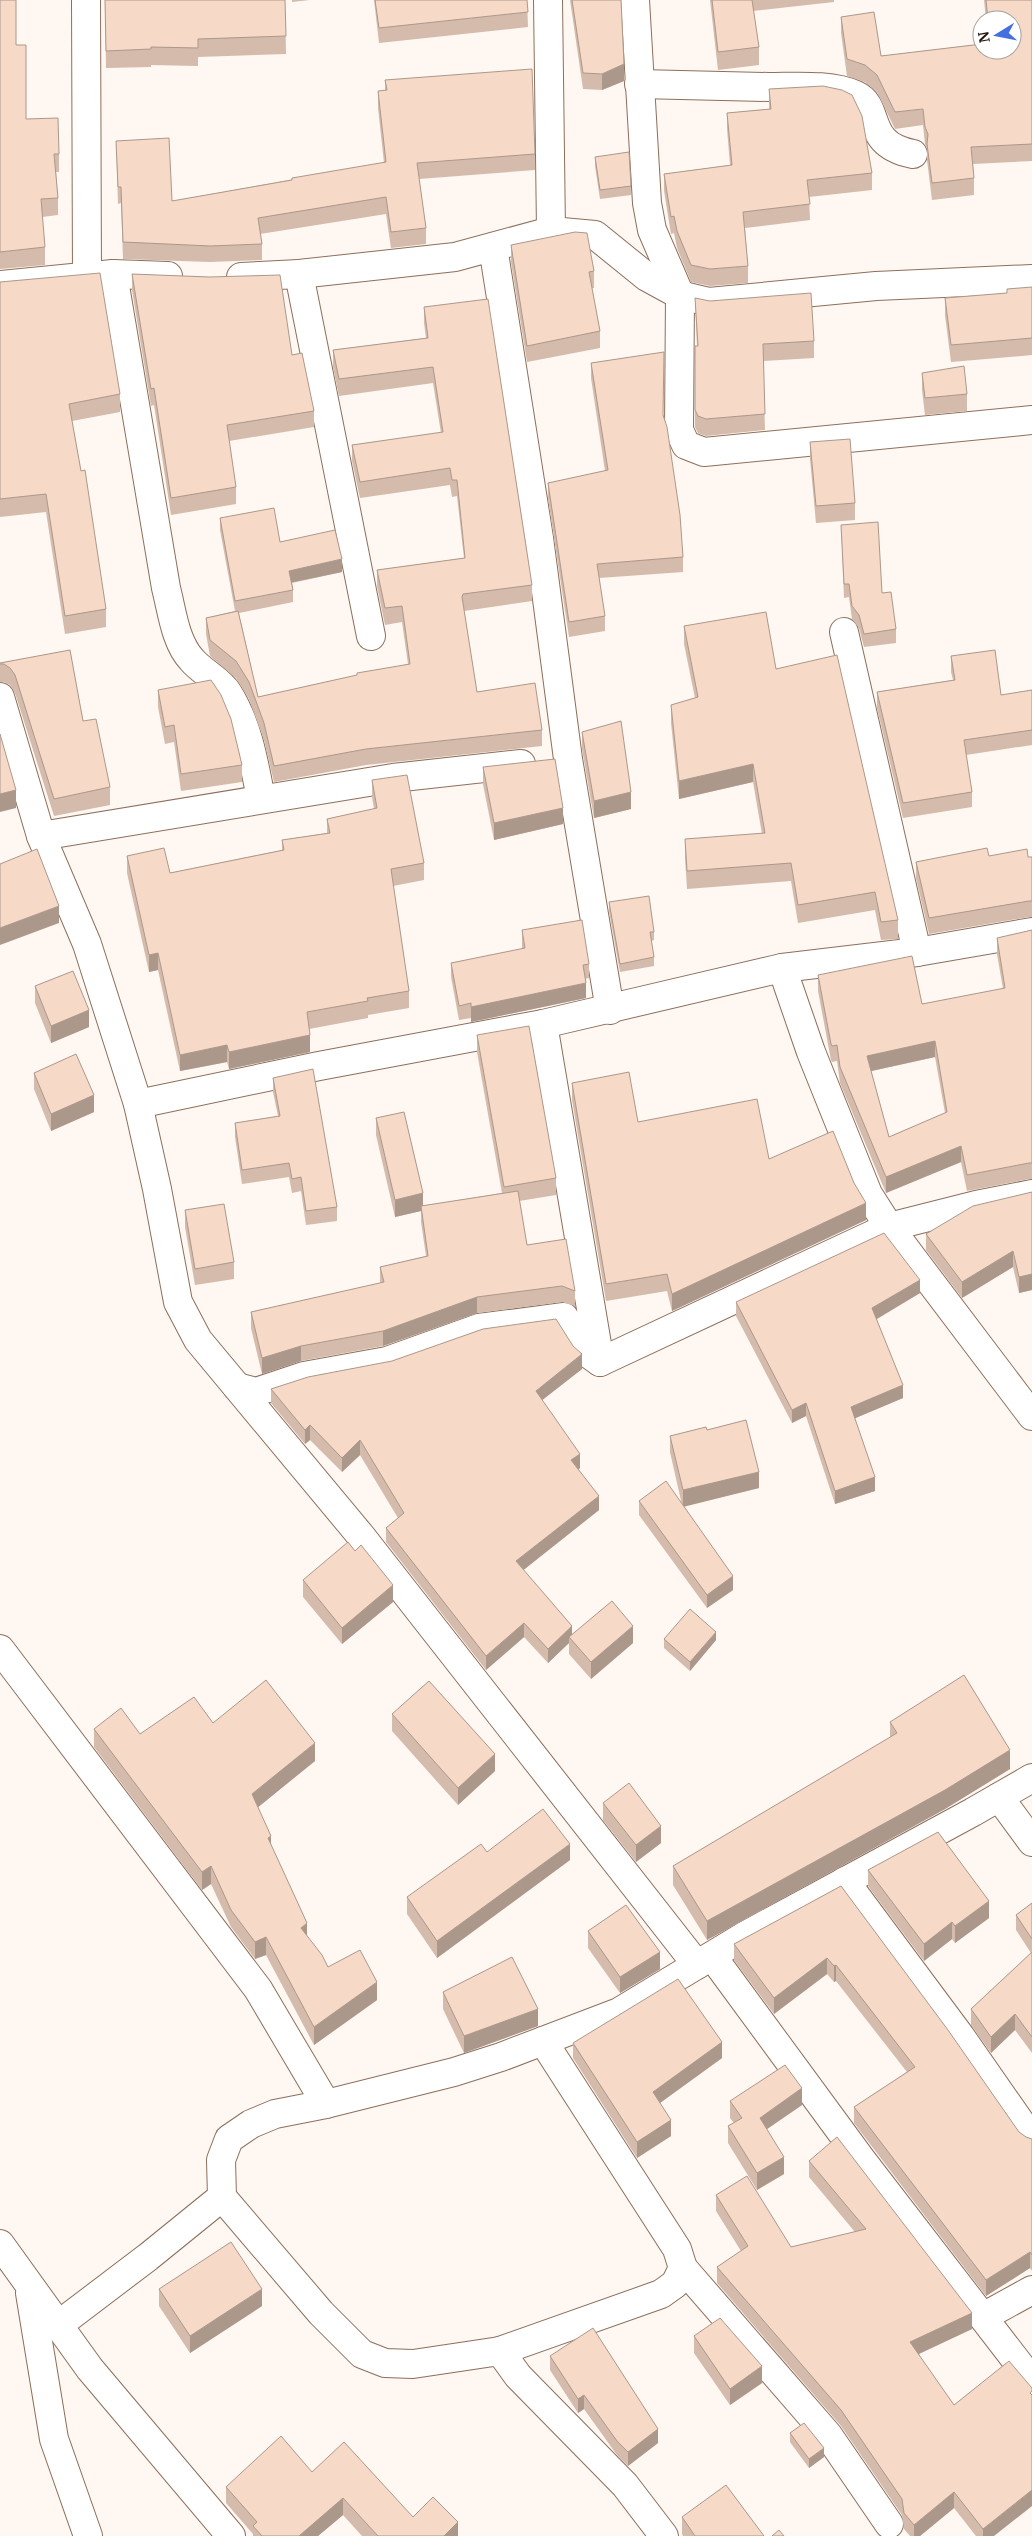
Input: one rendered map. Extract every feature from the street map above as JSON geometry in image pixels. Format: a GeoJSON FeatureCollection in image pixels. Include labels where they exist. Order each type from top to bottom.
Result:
{"type":"FeatureCollection","features":[{"type":"Feature","properties":{"kind":"street"},"geometry":{"type":"LineString","coordinates":[[86,0],[100,275],[166,588],[176,630],[190,659],[227,691],[239,714],[251,747],[261,798]]}},
{"type":"Feature","properties":{"kind":"street"},"geometry":{"type":"LineString","coordinates":[[548,0],[551,231]]}},
{"type":"Feature","properties":{"kind":"street"},"geometry":{"type":"LineString","coordinates":[[635,0],[639,84],[648,203],[652,230],[680,295],[679,430],[686,445],[704,452],[1032,420]]}},
{"type":"Feature","properties":{"kind":"street"},"geometry":{"type":"LineString","coordinates":[[639,84],[799,87],[838,90],[857,96],[869,108],[874,126],[883,139],[897,150],[913,154]]}},
{"type":"Feature","properties":{"kind":"street"},"geometry":{"type":"LineString","coordinates":[[220,278],[299,274],[455,257],[551,231],[595,235],[647,277],[680,295],[709,302],[876,286],[1032,279]]}},
{"type":"Feature","properties":{"kind":"street"},"geometry":{"type":"LineString","coordinates":[[492,247],[539,538],[568,759],[610,1010]]}},
{"type":"Feature","properties":{"kind":"street"},"geometry":{"type":"LineString","coordinates":[[299,274],[371,636]]}},
{"type":"Feature","properties":{"kind":"street"},"geometry":{"type":"LineString","coordinates":[[0,285],[100,275],[191,277]]}},
{"type":"Feature","properties":{"kind":"street"},"geometry":{"type":"LineString","coordinates":[[844,632],[917,952]]}},
{"type":"Feature","properties":{"kind":"street"},"geometry":{"type":"LineString","coordinates":[[0,697],[41,836],[87,944],[138,1104],[158,1189],[178,1302],[198,1340],[361,1536],[704,1960],[861,2159],[1032,2381]]}},
{"type":"Feature","properties":{"kind":"street"},"geometry":{"type":"LineString","coordinates":[[41,836],[261,798],[393,778],[568,759]]}},
{"type":"Feature","properties":{"kind":"street"},"geometry":{"type":"LineString","coordinates":[[138,1104],[319,1066],[610,1010],[782,968],[917,952],[1032,932]]}},
{"type":"Feature","properties":{"kind":"street"},"geometry":{"type":"LineString","coordinates":[[782,968],[811,1052],[868,1194],[889,1227],[1032,1416]]}},
{"type":"Feature","properties":{"kind":"street"},"geometry":{"type":"LineString","coordinates":[[543,1024],[600,1362]]}},
{"type":"Feature","properties":{"kind":"street"},"geometry":{"type":"LineString","coordinates":[[600,1362],[889,1227],[976,1205],[1032,1194]]}},
{"type":"Feature","properties":{"kind":"street"},"geometry":{"type":"LineString","coordinates":[[237,1387],[256,1392],[304,1376],[388,1361],[479,1328],[564,1317],[586,1352],[600,1362]]}},
{"type":"Feature","properties":{"kind":"street"},"geometry":{"type":"LineString","coordinates":[[0,1650],[258,1989],[326,2104]]}},
{"type":"Feature","properties":{"kind":"street"},"geometry":{"type":"LineString","coordinates":[[683,2268],[675,2284],[661,2294],[500,2351],[413,2364],[385,2364],[362,2354],[321,2313],[222,2197],[221,2160],[229,2139],[251,2124],[275,2114],[326,2104],[454,2072],[619,2012],[704,1960],[1032,1778]]}},
{"type":"Feature","properties":{"kind":"street"},"geometry":{"type":"LineString","coordinates":[[999,1797],[1032,1842]]}},
{"type":"Feature","properties":{"kind":"street"},"geometry":{"type":"LineString","coordinates":[[846,1881],[1032,2138]]}},
{"type":"Feature","properties":{"kind":"street"},"geometry":{"type":"LineString","coordinates":[[543,2041],[677,2249],[683,2268],[828,2435],[889,2524]]}},
{"type":"Feature","properties":{"kind":"street"},"geometry":{"type":"LineString","coordinates":[[57,2326],[148,2257],[222,2197]]}},
{"type":"Feature","properties":{"kind":"street"},"geometry":{"type":"LineString","coordinates":[[0,2244],[57,2326],[90,2369],[231,2536]]}},
{"type":"Feature","properties":{"kind":"street"},"geometry":{"type":"LineString","coordinates":[[29,2286],[54,2439],[88,2536]]}},
{"type":"Feature","properties":{"kind":"street"},"geometry":{"type":"LineString","coordinates":[[983,2317],[1032,2290]]}},
{"type":"Feature","properties":{"kind":"street"},"geometry":{"type":"LineString","coordinates":[[500,2351],[518,2376],[624,2485],[664,2536]]}},
{"type":"Feature","properties":{"kind":"building"},"geometry":{"type":"Polygon","coordinates":[[[0,0],[16,0],[16,45],[26,45],[26,119],[58,118],[59,154],[54,154],[58,198],[41,199],[45,247],[0,252],[0,0]]]}},
{"type":"Feature","properties":{"kind":"building"},"geometry":{"type":"Polygon","coordinates":[[[105,0],[285,0],[286,36],[198,39],[198,48],[151,47],[151,49],[106,51],[105,0]]]}},
{"type":"Feature","properties":{"kind":"building"},"geometry":{"type":"Polygon","coordinates":[[[375,0],[527,0],[528,12],[379,28],[375,0]]]}},
{"type":"Feature","properties":{"kind":"building"},"geometry":{"type":"Polygon","coordinates":[[[572,0],[621,0],[624,64],[602,74],[583,73],[572,0]]]}},
{"type":"Feature","properties":{"kind":"building"},"geometry":{"type":"Polygon","coordinates":[[[712,0],[752,0],[759,47],[718,52],[712,0]]]}},
{"type":"Feature","properties":{"kind":"building"},"geometry":{"type":"Polygon","coordinates":[[[986,0],[1032,0],[1032,144],[971,147],[974,178],[932,183],[927,144],[928,134],[925,127],[923,109],[895,112],[877,75],[865,65],[847,59],[841,17],[874,12],[881,56],[972,45],[972,60],[1022,60],[1022,10],[987,10],[986,0]]]}},
{"type":"Feature","properties":{"kind":"building"},"geometry":{"type":"Polygon","coordinates":[[[532,69],[535,154],[417,163],[426,228],[391,232],[386,197],[258,218],[262,244],[210,246],[123,242],[121,187],[118,187],[116,141],[169,138],[172,201],[386,162],[378,91],[387,90],[385,80],[532,69]]]}},
{"type":"Feature","properties":{"kind":"building"},"geometry":{"type":"Polygon","coordinates":[[[823,86],[842,90],[852,95],[862,116],[872,173],[807,180],[810,204],[743,212],[748,266],[710,269],[691,265],[677,231],[674,216],[671,217],[664,174],[732,165],[727,113],[771,109],[769,89],[823,86]]]}},
{"type":"Feature","properties":{"kind":"building"},"geometry":{"type":"Polygon","coordinates":[[[629,152],[631,186],[600,190],[595,157],[629,152]]]}},
{"type":"Feature","properties":{"kind":"building"},"geometry":{"type":"Polygon","coordinates":[[[575,232],[587,233],[594,271],[589,272],[600,331],[527,346],[511,245],[575,232]]]}},
{"type":"Feature","properties":{"kind":"building"},"geometry":{"type":"Polygon","coordinates":[[[100,273],[120,394],[69,404],[81,471],[85,470],[106,609],[65,616],[46,494],[0,499],[0,282],[100,273]]]}},
{"type":"Feature","properties":{"kind":"building"},"geometry":{"type":"Polygon","coordinates":[[[132,274],[209,277],[280,275],[292,355],[302,353],[314,411],[227,425],[236,487],[171,498],[154,388],[151,389],[132,274]]]}},
{"type":"Feature","properties":{"kind":"building"},"geometry":{"type":"Polygon","coordinates":[[[1032,287],[1032,338],[951,345],[945,298],[1007,293],[1007,289],[1032,287]]]}},
{"type":"Feature","properties":{"kind":"building"},"geometry":{"type":"Polygon","coordinates":[[[811,293],[814,341],[763,344],[765,414],[706,419],[698,416],[695,410],[695,346],[698,346],[695,298],[710,301],[811,293]]]}},
{"type":"Feature","properties":{"kind":"building"},"geometry":{"type":"Polygon","coordinates":[[[488,299],[532,585],[463,594],[462,597],[477,692],[535,683],[542,730],[366,749],[274,766],[264,723],[249,682],[236,661],[210,640],[206,618],[238,611],[258,697],[357,675],[357,673],[410,664],[402,606],[385,608],[377,570],[465,558],[457,480],[452,480],[450,468],[360,482],[352,445],[443,432],[433,367],[339,379],[333,350],[428,338],[424,307],[488,299]]]}},
{"type":"Feature","properties":{"kind":"building"},"geometry":{"type":"Polygon","coordinates":[[[664,352],[663,415],[667,427],[680,515],[683,557],[597,564],[605,616],[569,622],[548,483],[608,470],[591,363],[664,352]]]}},
{"type":"Feature","properties":{"kind":"building"},"geometry":{"type":"Polygon","coordinates":[[[964,366],[967,394],[925,398],[922,373],[964,366]]]}},
{"type":"Feature","properties":{"kind":"building"},"geometry":{"type":"Polygon","coordinates":[[[850,439],[855,503],[816,506],[810,442],[850,439]]]}},
{"type":"Feature","properties":{"kind":"building"},"geometry":{"type":"Polygon","coordinates":[[[274,508],[280,542],[335,530],[342,559],[289,571],[293,590],[235,601],[220,518],[274,508]]]}},
{"type":"Feature","properties":{"kind":"building"},"geometry":{"type":"Polygon","coordinates":[[[878,522],[882,593],[891,592],[896,629],[864,634],[859,615],[852,606],[849,584],[844,584],[841,525],[878,522]]]}},
{"type":"Feature","properties":{"kind":"building"},"geometry":{"type":"Polygon","coordinates":[[[766,612],[776,669],[837,655],[898,920],[881,922],[875,892],[798,905],[791,863],[687,871],[685,839],[765,833],[753,764],[679,781],[671,705],[698,697],[684,626],[766,612]]]}},
{"type":"Feature","properties":{"kind":"building"},"geometry":{"type":"Polygon","coordinates":[[[70,650],[83,721],[96,719],[110,787],[54,799],[15,675],[10,668],[0,663],[70,650]]]}},
{"type":"Feature","properties":{"kind":"building"},"geometry":{"type":"Polygon","coordinates":[[[995,650],[1001,695],[1032,690],[1032,730],[964,740],[972,792],[903,803],[877,692],[955,680],[951,656],[995,650]]]}},
{"type":"Feature","properties":{"kind":"building"},"geometry":{"type":"Polygon","coordinates":[[[211,680],[221,695],[231,719],[242,765],[181,774],[174,725],[165,727],[158,690],[211,680]]]}},
{"type":"Feature","properties":{"kind":"building"},"geometry":{"type":"Polygon","coordinates":[[[621,721],[631,792],[594,801],[582,732],[621,721]]]}},
{"type":"Feature","properties":{"kind":"building"},"geometry":{"type":"Polygon","coordinates":[[[0,734],[16,790],[0,794],[0,734]]]}},
{"type":"Feature","properties":{"kind":"building"},"geometry":{"type":"Polygon","coordinates":[[[555,759],[563,808],[494,823],[483,767],[555,759]]]}},
{"type":"Feature","properties":{"kind":"building"},"geometry":{"type":"Polygon","coordinates":[[[407,775],[424,863],[391,869],[409,991],[367,998],[368,1001],[307,1012],[310,1035],[229,1052],[227,1045],[180,1055],[158,953],[149,955],[127,856],[164,848],[170,873],[284,850],[282,840],[330,833],[327,819],[377,808],[372,780],[407,775]]]}},
{"type":"Feature","properties":{"kind":"building"},"geometry":{"type":"Polygon","coordinates":[[[987,848],[989,856],[1027,849],[1028,857],[1032,857],[1032,901],[929,918],[916,862],[987,848]]]}},
{"type":"Feature","properties":{"kind":"building"},"geometry":{"type":"Polygon","coordinates":[[[37,849],[59,906],[0,928],[0,864],[37,849]]]}},
{"type":"Feature","properties":{"kind":"building"},"geometry":{"type":"Polygon","coordinates":[[[649,896],[654,932],[650,932],[654,957],[620,964],[609,902],[649,896]]]}},
{"type":"Feature","properties":{"kind":"building"},"geometry":{"type":"Polygon","coordinates":[[[582,920],[589,964],[583,965],[586,983],[471,1007],[471,1003],[459,1006],[451,963],[525,948],[522,930],[582,920]]]}},
{"type":"Feature","properties":{"kind":"building"},"geometry":{"type":"Polygon","coordinates":[[[1032,930],[1032,1163],[967,1175],[961,1146],[886,1177],[840,1067],[837,1045],[832,1046],[831,1044],[818,975],[912,956],[922,1004],[1005,988],[997,938],[1032,930]],[[935,1041],[867,1056],[889,1137],[947,1112],[935,1041]]]}},
{"type":"Feature","properties":{"kind":"building"},"geometry":{"type":"Polygon","coordinates":[[[73,971],[89,1010],[51,1026],[35,986],[73,971]]]}},
{"type":"Feature","properties":{"kind":"building"},"geometry":{"type":"Polygon","coordinates":[[[529,1026],[556,1178],[504,1187],[477,1035],[529,1026]]]}},
{"type":"Feature","properties":{"kind":"building"},"geometry":{"type":"Polygon","coordinates":[[[76,1054],[94,1095],[51,1114],[34,1073],[76,1054]]]}},
{"type":"Feature","properties":{"kind":"building"},"geometry":{"type":"Polygon","coordinates":[[[313,1069],[337,1207],[306,1211],[301,1177],[292,1179],[289,1163],[242,1170],[235,1123],[280,1116],[273,1078],[313,1069]]]}},
{"type":"Feature","properties":{"kind":"building"},"geometry":{"type":"Polygon","coordinates":[[[629,1072],[638,1122],[757,1099],[769,1159],[833,1131],[854,1183],[866,1203],[672,1294],[667,1274],[606,1284],[572,1083],[629,1072]]]}},
{"type":"Feature","properties":{"kind":"building"},"geometry":{"type":"Polygon","coordinates":[[[404,1112],[423,1193],[395,1200],[376,1118],[404,1112]]]}},
{"type":"Feature","properties":{"kind":"building"},"geometry":{"type":"Polygon","coordinates":[[[518,1191],[527,1245],[566,1239],[575,1291],[562,1286],[477,1297],[383,1331],[301,1346],[262,1358],[251,1312],[384,1282],[380,1267],[428,1256],[421,1206],[518,1191]]]}},
{"type":"Feature","properties":{"kind":"building"},"geometry":{"type":"Polygon","coordinates":[[[1032,1192],[1032,1274],[1019,1277],[1013,1251],[962,1282],[926,1234],[973,1206],[1032,1192]]]}},
{"type":"Feature","properties":{"kind":"building"},"geometry":{"type":"Polygon","coordinates":[[[224,1204],[234,1262],[195,1269],[185,1210],[224,1204]]]}},
{"type":"Feature","properties":{"kind":"building"},"geometry":{"type":"Polygon","coordinates":[[[884,1233],[920,1280],[872,1308],[903,1385],[851,1407],[875,1477],[835,1491],[806,1403],[792,1410],[736,1302],[884,1233]]]}},
{"type":"Feature","properties":{"kind":"building"},"geometry":{"type":"Polygon","coordinates":[[[556,1319],[573,1346],[582,1354],[536,1391],[580,1454],[571,1460],[599,1496],[516,1561],[572,1626],[548,1649],[524,1623],[486,1656],[386,1528],[404,1513],[360,1440],[342,1458],[310,1425],[305,1430],[271,1389],[308,1377],[392,1361],[483,1329],[556,1319]]]}},
{"type":"Feature","properties":{"kind":"building"},"geometry":{"type":"Polygon","coordinates":[[[746,1420],[759,1472],[683,1490],[670,1436],[706,1427],[707,1430],[746,1420]]]}},
{"type":"Feature","properties":{"kind":"building"},"geometry":{"type":"Polygon","coordinates":[[[666,1481],[733,1576],[707,1595],[639,1501],[666,1481]]]}},
{"type":"Feature","properties":{"kind":"building"},"geometry":{"type":"Polygon","coordinates":[[[348,1542],[355,1551],[361,1545],[393,1585],[342,1628],[303,1580],[348,1542]]]}},
{"type":"Feature","properties":{"kind":"building"},"geometry":{"type":"Polygon","coordinates":[[[612,1601],[633,1626],[591,1662],[569,1637],[612,1601]]]}},
{"type":"Feature","properties":{"kind":"building"},"geometry":{"type":"Polygon","coordinates":[[[690,1609],[716,1632],[690,1662],[664,1639],[690,1609]]]}},
{"type":"Feature","properties":{"kind":"building"},"geometry":{"type":"Polygon","coordinates":[[[964,1675],[1010,1750],[945,1790],[707,1921],[673,1866],[897,1733],[890,1722],[964,1675]]]}},
{"type":"Feature","properties":{"kind":"building"},"geometry":{"type":"Polygon","coordinates":[[[266,1680],[315,1743],[252,1794],[271,1836],[268,1838],[307,1923],[301,1928],[322,1955],[328,1967],[360,1950],[377,1982],[314,2027],[266,1937],[255,1942],[231,1910],[211,1866],[202,1872],[94,1729],[121,1708],[140,1734],[194,1697],[213,1723],[266,1680]]]}},
{"type":"Feature","properties":{"kind":"building"},"geometry":{"type":"Polygon","coordinates":[[[429,1681],[495,1754],[458,1788],[392,1714],[429,1681]]]}},
{"type":"Feature","properties":{"kind":"building"},"geometry":{"type":"Polygon","coordinates":[[[629,1783],[661,1826],[636,1845],[603,1803],[629,1783]]]}},
{"type":"Feature","properties":{"kind":"building"},"geometry":{"type":"Polygon","coordinates":[[[543,1809],[570,1844],[437,1941],[407,1897],[481,1844],[487,1852],[543,1809]]]}},
{"type":"Feature","properties":{"kind":"building"},"geometry":{"type":"Polygon","coordinates":[[[938,1832],[989,1901],[955,1926],[952,1922],[924,1944],[868,1870],[938,1832]]]}},
{"type":"Feature","properties":{"kind":"building"},"geometry":{"type":"Polygon","coordinates":[[[841,1886],[948,2030],[1019,2132],[1032,2139],[1032,2255],[1030,2252],[986,2280],[854,2107],[915,2067],[836,1965],[834,1966],[827,1958],[774,1998],[734,1944],[841,1886]]]}},
{"type":"Feature","properties":{"kind":"building"},"geometry":{"type":"Polygon","coordinates":[[[1032,1903],[1032,1939],[1016,1915],[1032,1903]]]}},
{"type":"Feature","properties":{"kind":"building"},"geometry":{"type":"Polygon","coordinates":[[[626,1905],[660,1952],[620,1977],[588,1931],[626,1905]]]}},
{"type":"Feature","properties":{"kind":"building"},"geometry":{"type":"Polygon","coordinates":[[[1032,1952],[1032,2037],[1015,2014],[991,2037],[971,2009],[1032,1952]]]}},
{"type":"Feature","properties":{"kind":"building"},"geometry":{"type":"Polygon","coordinates":[[[512,1957],[538,2009],[464,2036],[443,1992],[512,1957]]]}},
{"type":"Feature","properties":{"kind":"building"},"geometry":{"type":"Polygon","coordinates":[[[678,1979],[722,2042],[653,2092],[671,2120],[637,2142],[573,2043],[678,1979]]]}},
{"type":"Feature","properties":{"kind":"building"},"geometry":{"type":"Polygon","coordinates":[[[785,2065],[802,2088],[760,2118],[784,2157],[757,2173],[728,2126],[742,2118],[730,2101],[785,2065]]]}},
{"type":"Feature","properties":{"kind":"building"},"geometry":{"type":"Polygon","coordinates":[[[837,2137],[972,2313],[910,2342],[954,2405],[1009,2361],[1032,2388],[1030,2393],[1032,2395],[1032,2490],[983,2529],[954,2492],[914,2525],[904,2513],[902,2499],[841,2410],[717,2267],[748,2246],[716,2195],[747,2176],[791,2247],[866,2229],[809,2161],[837,2137]]]}},
{"type":"Feature","properties":{"kind":"building"},"geometry":{"type":"Polygon","coordinates":[[[231,2242],[262,2289],[190,2336],[159,2289],[231,2242]]]}},
{"type":"Feature","properties":{"kind":"building"},"geometry":{"type":"Polygon","coordinates":[[[720,2318],[762,2366],[730,2389],[694,2336],[720,2318]]]}},
{"type":"Feature","properties":{"kind":"building"},"geometry":{"type":"Polygon","coordinates":[[[593,2328],[658,2429],[628,2452],[617,2441],[584,2395],[578,2399],[550,2356],[593,2328]]]}},
{"type":"Feature","properties":{"kind":"building"},"geometry":{"type":"Polygon","coordinates":[[[804,2423],[824,2448],[809,2459],[790,2433],[804,2423]]]}},
{"type":"Feature","properties":{"kind":"building"},"geometry":{"type":"Polygon","coordinates":[[[281,2436],[312,2472],[344,2442],[413,2517],[433,2497],[458,2522],[444,2536],[378,2536],[343,2498],[299,2536],[262,2536],[253,2526],[257,2522],[226,2487],[281,2436]]]}},
{"type":"Feature","properties":{"kind":"building"},"geometry":{"type":"Polygon","coordinates":[[[726,2485],[764,2536],[695,2536],[682,2517],[726,2485]]]}},
{"type":"Feature","properties":{"kind":"building"},"geometry":{"type":"Polygon","coordinates":[[[779,2530],[784,2536],[772,2536],[779,2530]]]}}]}
